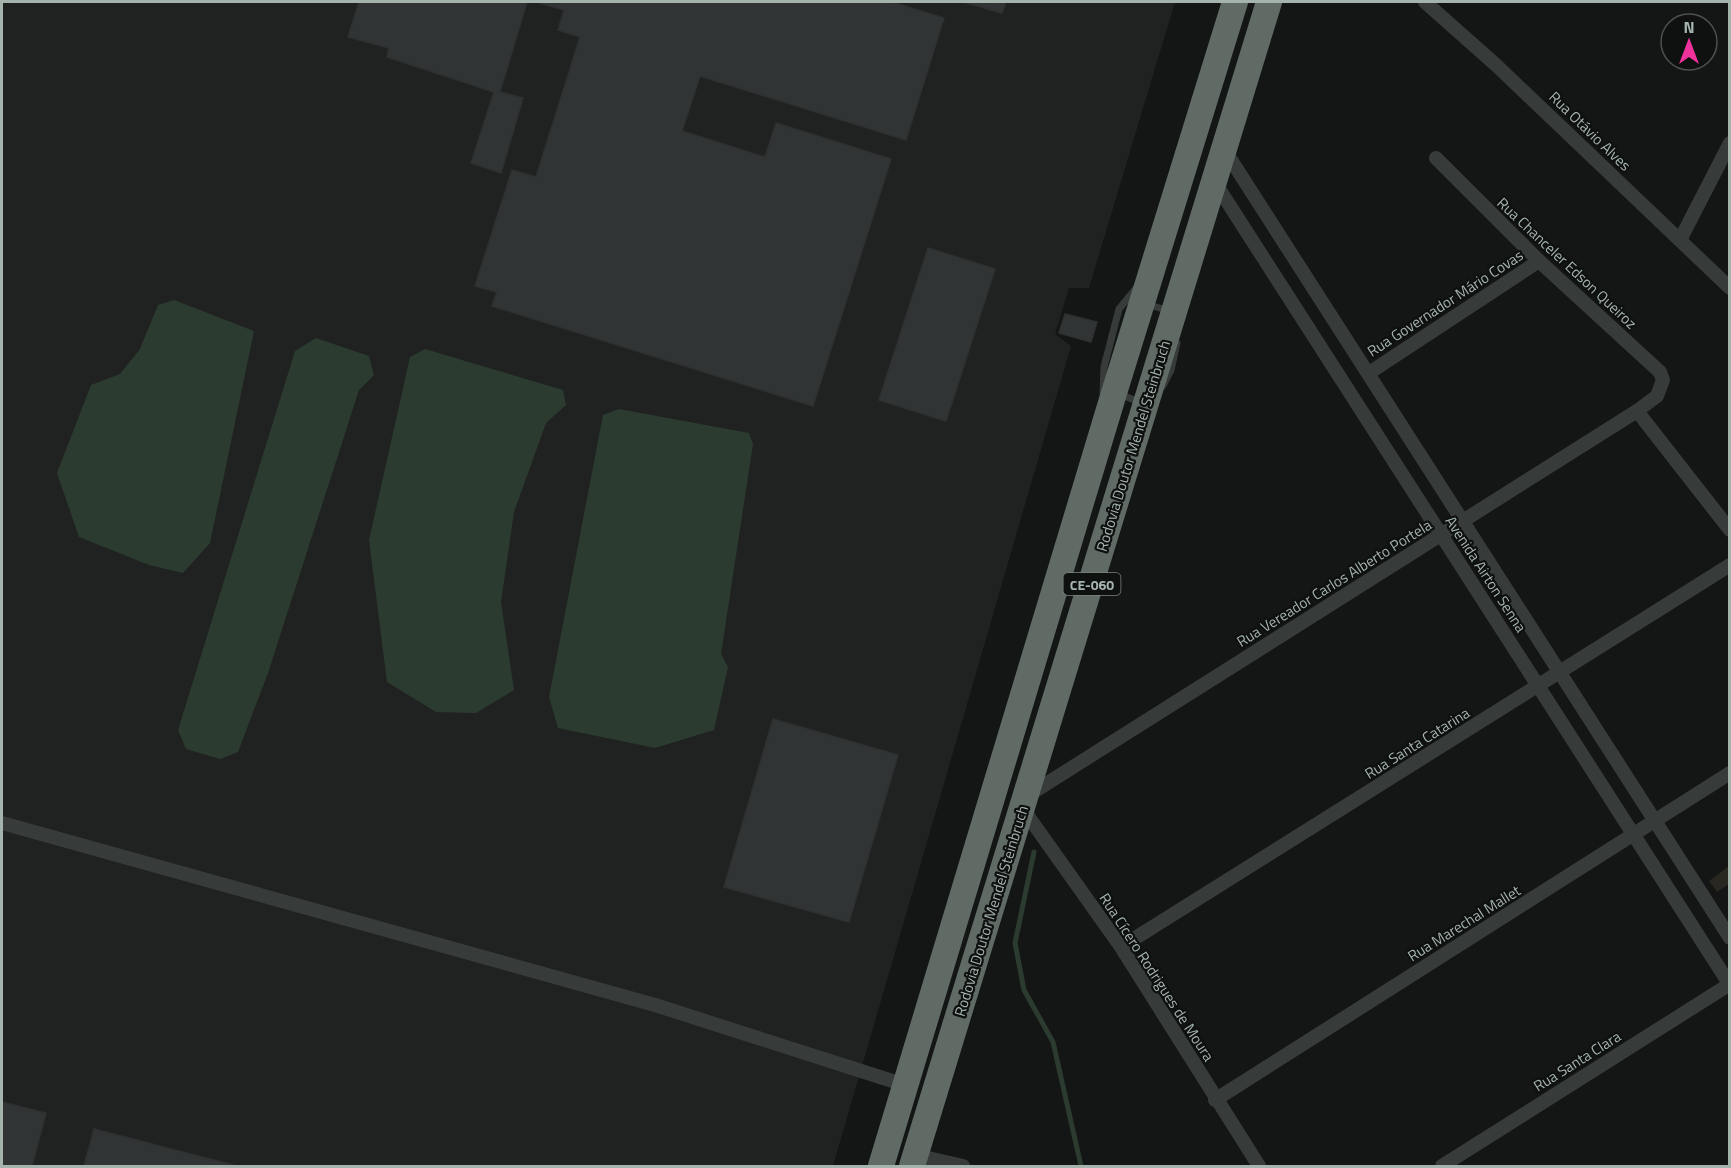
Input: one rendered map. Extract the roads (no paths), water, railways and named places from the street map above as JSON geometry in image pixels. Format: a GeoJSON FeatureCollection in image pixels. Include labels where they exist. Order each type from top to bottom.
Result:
{"type":"FeatureCollection","features":[{"type":"Feature","properties":{"kind":"highway","name":"Rodovia Doutor Mendel Steinbruch"},"geometry":{"type":"LineString","coordinates":[[881,1167],[1114,393],[1235,2]]}},
{"type":"Feature","properties":{"kind":"highway","name":"Rodovia Doutor Mendel Steinbruch"},"geometry":{"type":"LineString","coordinates":[[914,1161],[1269,2]]}},
{"type":"Feature","properties":{"kind":"street","name":"Rua Otávio Alves"},"geometry":{"type":"LineString","coordinates":[[1425,2],[1496,65],[1730,288]]}},
{"type":"Feature","properties":{"kind":"street"},"geometry":{"type":"LineString","coordinates":[[1680,240],[1730,143]]}},
{"type":"Feature","properties":{"kind":"street","name":"Avenida Airton Senna"},"geometry":{"type":"LineString","coordinates":[[1223,148],[1369,373],[1558,674],[1656,821],[1730,938]]}},
{"type":"Feature","properties":{"kind":"street","name":"Rua Chanceler Edson Queiroz"},"geometry":{"type":"LineString","coordinates":[[1436,158],[1539,261],[1660,372],[1663,380],[1657,396]]}},
{"type":"Feature","properties":{"kind":"street","name":"Avenida Airton Senna"},"geometry":{"type":"LineString","coordinates":[[1214,182],[1729,984]]}},
{"type":"Feature","properties":{"kind":"street","name":"Rua Governador Mário Covas"},"geometry":{"type":"LineString","coordinates":[[1369,373],[1539,261]]}},
{"type":"Feature","properties":{"kind":"street","name":"Rua Vereador Carlos Alberto Portela"},"geometry":{"type":"LineString","coordinates":[[1025,803],[1461,520],[1637,411],[1657,396]]}},
{"type":"Feature","properties":{"kind":"street"},"geometry":{"type":"LineString","coordinates":[[1365,417],[1387,402]]}},
{"type":"Feature","properties":{"kind":"street"},"geometry":{"type":"LineString","coordinates":[[1637,411],[1690,482],[1730,530]]}},
{"type":"Feature","properties":{"kind":"street","name":"Rua Santa Catarina"},"geometry":{"type":"LineString","coordinates":[[1121,947],[1730,565]]}},
{"type":"Feature","properties":{"kind":"street","name":"Rua Marechal Mallet"},"geometry":{"type":"LineString","coordinates":[[1215,1100],[1730,772]]}},
{"type":"Feature","properties":{"kind":"street","name":"Rua Cícero Rodrigues de Moura"},"geometry":{"type":"LineString","coordinates":[[1025,803],[1121,947],[1259,1167]]}},
{"type":"Feature","properties":{"kind":"street"},"geometry":{"type":"LineString","coordinates":[[2,823],[655,1005],[905,1085]]}},
{"type":"Feature","properties":{"kind":"street","name":"Rua Santa Clara"},"geometry":{"type":"LineString","coordinates":[[1442,1167],[1729,984]]}},
{"type":"Feature","properties":{"kind":"street"},"geometry":{"type":"LineString","coordinates":[[914,1161],[963,1167]]}},
{"type":"Feature","properties":{"kind":"lane"},"geometry":{"type":"LineString","coordinates":[[1105,425],[1104,368],[1119,309],[1153,269]]}},
{"type":"Feature","properties":{"kind":"lane"},"geometry":{"type":"LineString","coordinates":[[1143,303],[1174,312]]}},
{"type":"Feature","properties":{"kind":"lane"},"geometry":{"type":"LineString","coordinates":[[1114,393],[1146,405]]}},
{"type":"Feature","properties":{"kind":"waterway"},"geometry":{"type":"LineString","coordinates":[[1034,852],[1015,943],[1024,990],[1053,1042],[1081,1166]]}}]}
